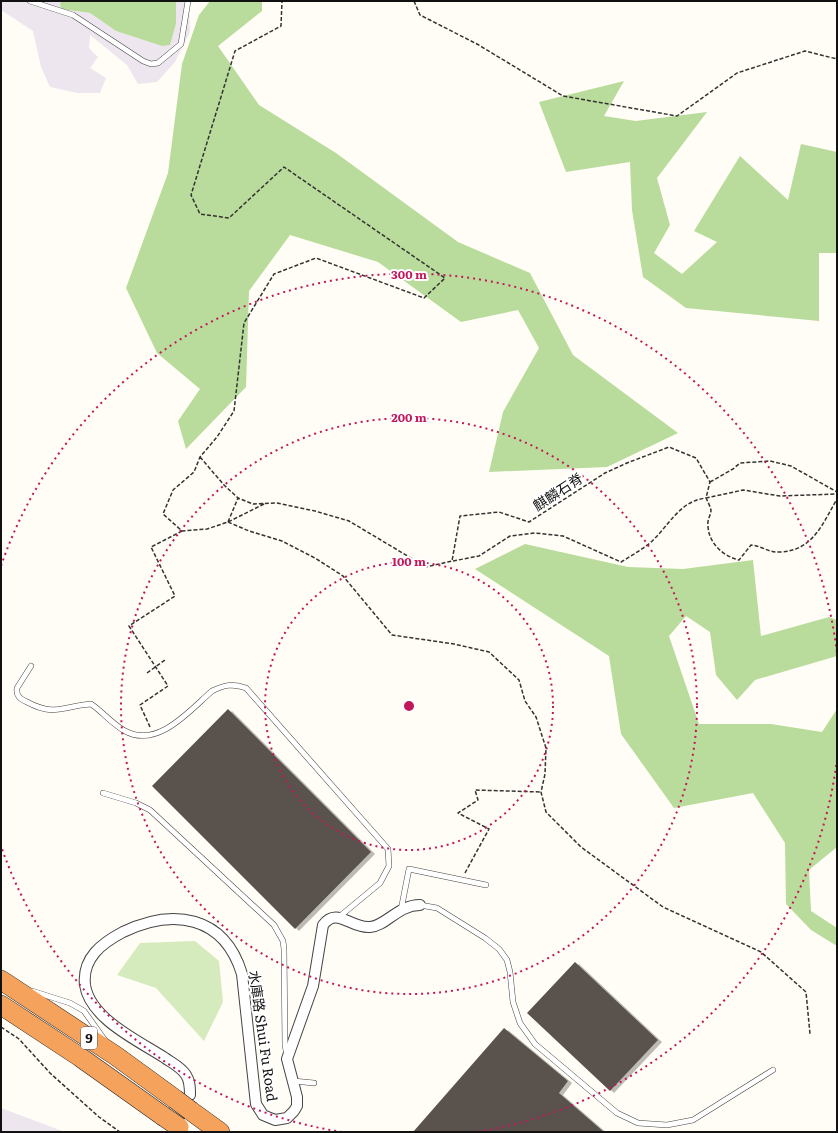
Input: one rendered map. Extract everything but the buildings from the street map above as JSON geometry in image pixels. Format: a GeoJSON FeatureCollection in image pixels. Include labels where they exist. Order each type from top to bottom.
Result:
{"type":"FeatureCollection","features":[{"type":"Feature","properties":{"kind":"highway","name":"9"},"geometry":{"type":"LineString","coordinates":[[3,981],[185,1102],[220,1132]]}},
{"type":"Feature","properties":{"kind":"highway","name":"9"},"geometry":{"type":"LineString","coordinates":[[1,1005],[80,1057],[182,1130]]}},
{"type":"Feature","properties":{"kind":"street"},"geometry":{"type":"LineString","coordinates":[[338,917],[362,928],[372,927],[401,910],[420,905]]}},
{"type":"Feature","properties":{"kind":"street","name":"水庫路 Shui Fu Road"},"geometry":{"type":"LineString","coordinates":[[185,1102],[190,1084],[183,1071],[103,1017],[91,1002],[85,986],[85,976],[88,962],[102,944],[133,928],[157,920],[180,918],[201,924],[219,936],[239,964],[244,985],[256,1099],[260,1112],[267,1118],[275,1120],[283,1119],[291,1115],[294,1111],[297,1101],[287,1057],[308,1004],[313,986],[321,928],[328,920],[338,917]]}},
{"type":"Feature","properties":{"kind":"lane"},"geometry":{"type":"LineString","coordinates":[[30,1],[73,15],[143,61],[153,64],[160,62],[182,42],[188,1]]}},
{"type":"Feature","properties":{"kind":"lane"},"geometry":{"type":"LineString","coordinates":[[32,666],[18,688],[17,693],[20,699],[37,708],[47,711],[91,704],[126,732],[137,735],[154,735],[168,728],[212,691],[220,687],[229,684],[246,688],[388,849],[389,866],[380,883],[338,917]]}},
{"type":"Feature","properties":{"kind":"lane"},"geometry":{"type":"LineString","coordinates":[[103,793],[136,803],[150,810],[274,925],[283,941],[284,949],[285,1045],[287,1057]]}},
{"type":"Feature","properties":{"kind":"lane"},"geometry":{"type":"LineString","coordinates":[[401,910],[409,869],[486,885]]}},
{"type":"Feature","properties":{"kind":"lane"},"geometry":{"type":"LineString","coordinates":[[420,905],[437,908],[486,938],[499,949],[507,960],[510,972],[513,1002],[518,1018],[535,1044],[617,1113],[638,1123],[668,1125],[693,1120],[772,1070]]}},
{"type":"Feature","properties":{"kind":"lane"},"geometry":{"type":"LineString","coordinates":[[293,1081],[314,1083]]}},
{"type":"Feature","properties":{"kind":"path"},"geometry":{"type":"LineString","coordinates":[[182,531],[163,514],[173,490],[194,472],[200,457],[217,437],[234,411],[244,323],[274,274],[316,258],[424,298],[446,278],[284,167],[229,218],[200,214],[191,195],[235,52],[280,26],[282,1]]}},
{"type":"Feature","properties":{"kind":"path"},"geometry":{"type":"LineString","coordinates":[[414,1],[420,15],[477,44],[563,96],[677,116],[737,73],[804,51],[837,59]]}},
{"type":"Feature","properties":{"kind":"path","name":"麒麟石脊"},"geometry":{"type":"LineString","coordinates":[[452,562],[460,516],[499,512],[529,522],[605,473],[669,447],[696,458],[710,482]]}},
{"type":"Feature","properties":{"kind":"path"},"geometry":{"type":"LineString","coordinates":[[200,457],[224,486],[238,498],[253,504],[284,505],[316,511],[349,521],[426,567],[479,556],[510,536],[535,533],[563,536],[621,562],[650,542],[679,510],[695,499],[743,490],[780,496],[837,493]]}},
{"type":"Feature","properties":{"kind":"path"},"geometry":{"type":"LineString","coordinates":[[837,493],[791,466],[770,461],[740,463],[733,470],[710,482],[706,498],[711,511],[707,524],[710,537],[718,549],[731,558],[739,560],[751,545],[760,546],[770,551],[779,552],[799,548],[815,537],[837,499]]}},
{"type":"Feature","properties":{"kind":"path"},"geometry":{"type":"LineString","coordinates":[[228,522],[238,498]]}},
{"type":"Feature","properties":{"kind":"path"},"geometry":{"type":"LineString","coordinates":[[154,735],[140,704],[168,686],[129,626],[175,596],[151,547],[182,531],[207,529],[228,522],[264,504]]}},
{"type":"Feature","properties":{"kind":"path"},"geometry":{"type":"LineString","coordinates":[[228,522],[249,531],[282,541],[315,558],[343,576],[392,635],[454,644],[489,652],[519,680],[526,701],[536,717],[546,748],[545,774],[541,792],[546,812],[581,847],[663,907],[761,952],[806,992],[810,1034]]}},
{"type":"Feature","properties":{"kind":"path"},"geometry":{"type":"LineString","coordinates":[[147,673],[165,660]]}},
{"type":"Feature","properties":{"kind":"path"},"geometry":{"type":"LineString","coordinates":[[461,880],[489,829],[458,813],[478,800],[475,790],[541,792]]}},
{"type":"Feature","properties":{"kind":"path"},"geometry":{"type":"LineString","coordinates":[[1,1027],[19,1038],[50,1073],[99,1117],[120,1132]]}},
{"type":"Feature","properties":{"kind":"shaded area"},"geometry":{"type":"Polygon","coordinates":[[[1,1],[63,1],[60,3],[61,9],[90,13],[116,31],[162,46],[170,44],[176,24],[176,1],[193,1],[189,5],[190,32],[175,62],[157,82],[138,84],[127,65],[90,35],[89,48],[98,57],[90,68],[106,78],[100,93],[77,93],[50,87],[41,67],[33,31],[1,10],[1,1]]]}},
{"type":"Feature","properties":{"kind":"shaded area"},"geometry":{"type":"Polygon","coordinates":[[[1,1108],[65,1132],[1,1132],[1,1108]]]}},
{"type":"Feature","properties":{"kind":"green space"},"geometry":{"type":"Polygon","coordinates":[[[63,1],[176,1],[176,24],[170,45],[162,46],[116,31],[90,13],[61,9],[60,3],[63,1]]]}},
{"type":"Feature","properties":{"kind":"green space"},"geometry":{"type":"Polygon","coordinates":[[[210,1],[262,1],[262,11],[218,46],[259,105],[336,153],[458,242],[530,273],[573,355],[678,433],[607,467],[489,472],[503,412],[539,348],[518,310],[461,322],[378,262],[290,235],[249,291],[246,387],[186,449],[178,421],[200,389],[157,353],[126,288],[168,173],[182,64],[199,15],[210,1]]]}},
{"type":"Feature","properties":{"kind":"green space"},"geometry":{"type":"Polygon","coordinates":[[[624,81],[604,116],[636,121],[707,112],[657,178],[670,225],[654,253],[682,274],[717,242],[694,231],[740,156],[788,200],[801,144],[837,152],[837,253],[819,253],[819,321],[686,308],[643,277],[632,210],[630,162],[566,172],[539,102],[624,81]]]}},
{"type":"Feature","properties":{"kind":"green space"},"geometry":{"type":"Polygon","coordinates":[[[525,544],[628,567],[683,569],[753,560],[761,636],[829,617],[837,620],[837,656],[755,680],[737,700],[716,675],[710,632],[686,616],[669,636],[699,724],[771,724],[822,732],[837,709],[837,847],[809,870],[811,911],[837,928],[837,946],[811,930],[786,904],[785,843],[753,793],[674,808],[621,734],[609,656],[475,569],[525,544]]]}},
{"type":"Feature","properties":{"kind":"green space"},"geometry":{"type":"Polygon","coordinates":[[[195,941],[219,961],[223,1002],[204,1041],[156,988],[117,975],[140,943],[195,941]]]}}]}
